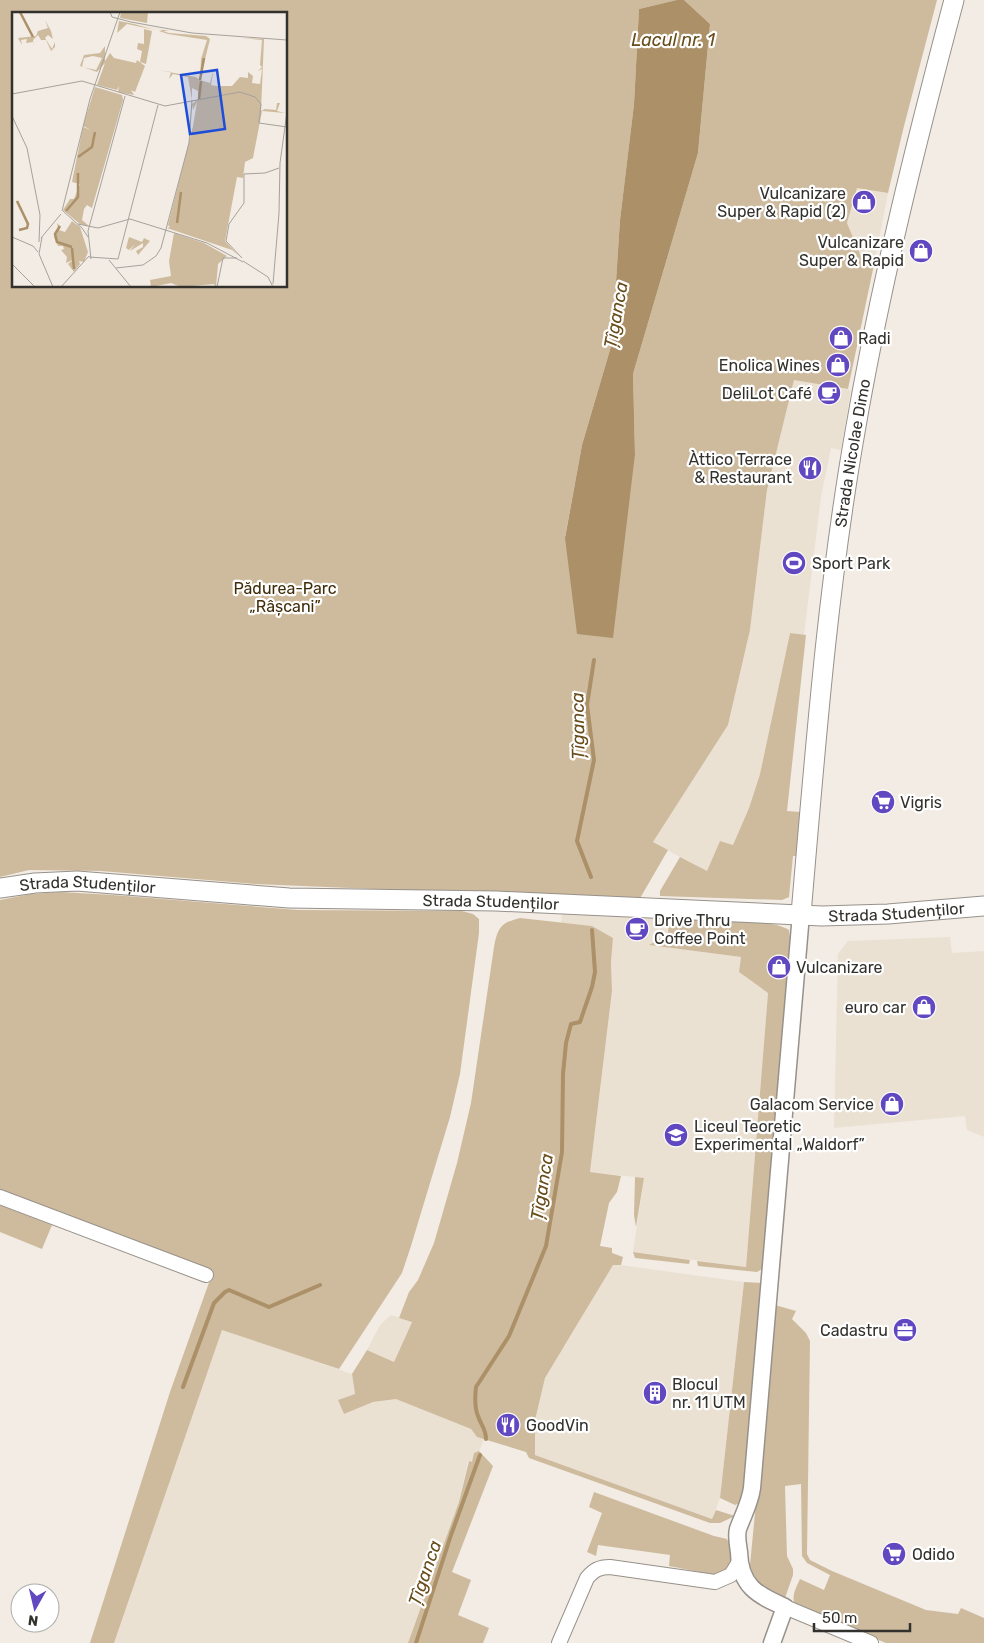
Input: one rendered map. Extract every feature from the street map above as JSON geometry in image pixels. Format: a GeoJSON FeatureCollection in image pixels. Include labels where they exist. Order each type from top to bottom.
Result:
{"type":"FeatureCollection","features":[{"type":"Feature","properties":{"kind":"main road","name":"Strada Nicolae Dimo"},"geometry":{"type":"LineString","coordinates":[[801,914],[828,625],[854,433],[892,244],[918,134],[954,0]]}},
{"type":"Feature","properties":{"kind":"main road","name":"Strada Studenților"},"geometry":{"type":"LineString","coordinates":[[0,888],[35,883],[77,881],[289,898],[496,901],[822,916],[888,914],[984,906]]}},
{"type":"Feature","properties":{"kind":"street"},"geometry":{"type":"LineString","coordinates":[[801,914],[752,1488],[748,1506],[737,1531],[739,1562],[747,1582],[754,1591],[785,1607],[871,1643]]}},
{"type":"Feature","properties":{"kind":"street"},"geometry":{"type":"LineString","coordinates":[[0,1197],[206,1275]]}},
{"type":"Feature","properties":{"kind":"street"},"geometry":{"type":"LineString","coordinates":[[559,1643],[587,1578],[594,1570],[601,1567],[610,1567],[715,1582],[731,1575],[739,1562]]}},
{"type":"Feature","properties":{"kind":"street"},"geometry":{"type":"LineString","coordinates":[[772,1643],[785,1607]]}},
{"type":"Feature","properties":{"kind":"shaded area"},"geometry":{"type":"Polygon","coordinates":[[[857,188],[888,193],[876,255],[862,259],[847,223],[857,188]]]}},
{"type":"Feature","properties":{"kind":"shaded area"},"geometry":{"type":"Polygon","coordinates":[[[794,379],[851,390],[841,450],[831,448],[821,497],[804,635],[790,633],[760,774],[749,808],[733,845],[720,841],[707,872],[653,842],[728,725],[750,630],[767,490],[794,379]]]}},
{"type":"Feature","properties":{"kind":"shaded area","name":"Liceul Teoretic Experimental „Waldorf”"},"geometry":{"type":"Polygon","coordinates":[[[562,914],[669,918],[668,934],[650,945],[741,957],[739,972],[768,993],[746,1267],[633,1252],[644,1178],[590,1172],[612,991],[611,962],[613,939],[592,926],[561,923],[562,914]]]}},
{"type":"Feature","properties":{"kind":"shaded area"},"geometry":{"type":"Polygon","coordinates":[[[950,937],[952,953],[984,951],[984,1137],[967,1130],[965,1116],[834,1128],[838,954],[848,941],[950,937]]]}},
{"type":"Feature","properties":{"kind":"shaded area"},"geometry":{"type":"Polygon","coordinates":[[[613,1264],[744,1282],[720,1498],[712,1519],[535,1455],[520,1324],[564,1347],[613,1264]]]}},
{"type":"Feature","properties":{"kind":"shaded area"},"geometry":{"type":"Polygon","coordinates":[[[391,1315],[412,1321],[394,1362],[367,1350],[380,1325],[391,1315]]]}},
{"type":"Feature","properties":{"kind":"shaded area"},"geometry":{"type":"Polygon","coordinates":[[[222,1329],[352,1374],[355,1394],[344,1414],[373,1402],[396,1398],[471,1429],[477,1437],[484,1439],[479,1452],[472,1462],[468,1461],[459,1502],[408,1643],[114,1643],[222,1329]]]}},
{"type":"Feature","properties":{"kind":"green space","name":"Pădurea-Parc „Râșcani”"},"geometry":{"type":"Polygon","coordinates":[[[0,0],[678,0],[639,9],[634,104],[620,220],[612,343],[582,445],[565,537],[635,454],[633,374],[698,153],[710,24],[684,0],[937,0],[888,193],[857,188],[847,223],[862,259],[876,255],[848,389],[794,380],[767,490],[750,630],[728,725],[653,842],[668,850],[639,900],[255,884],[101,871],[29,870],[0,877],[0,0]]]}},
{"type":"Feature","properties":{"kind":"green space"},"geometry":{"type":"Polygon","coordinates":[[[790,633],[806,635],[787,811],[800,812],[796,856],[793,856],[789,897],[782,900],[660,896],[660,891],[680,857],[707,871],[720,841],[733,845],[749,808],[760,774],[790,633]]]}},
{"type":"Feature","properties":{"kind":"green space"},"geometry":{"type":"Polygon","coordinates":[[[61,892],[298,910],[462,911],[473,914],[479,919],[479,933],[460,1074],[450,1117],[402,1273],[339,1369],[222,1330],[114,1643],[90,1643],[170,1392],[212,1274],[0,1191],[0,900],[31,894],[61,892]]]}},
{"type":"Feature","properties":{"kind":"green space"},"geometry":{"type":"Polygon","coordinates":[[[520,918],[592,926],[613,938],[611,962],[612,991],[590,1172],[621,1176],[617,1192],[609,1203],[600,1246],[612,1248],[612,1253],[623,1257],[621,1265],[613,1265],[545,1378],[535,1420],[535,1455],[712,1519],[716,1510],[735,1516],[720,1523],[710,1523],[529,1458],[526,1452],[477,1437],[471,1429],[396,1399],[373,1402],[344,1414],[338,1400],[355,1394],[352,1374],[367,1350],[394,1362],[412,1322],[399,1318],[409,1292],[418,1280],[434,1243],[457,1163],[471,1103],[495,941],[504,924],[520,918]]]}},
{"type":"Feature","properties":{"kind":"green space"},"geometry":{"type":"Polygon","coordinates":[[[669,918],[749,921],[765,923],[789,930],[790,938],[762,1269],[757,1272],[698,1266],[697,1261],[746,1267],[768,993],[739,972],[741,957],[649,945],[668,934],[669,918]]]}},
{"type":"Feature","properties":{"kind":"green space"},"geometry":{"type":"Polygon","coordinates":[[[635,1177],[644,1178],[636,1227],[634,1215],[635,1177]]]}},
{"type":"Feature","properties":{"kind":"green space"},"geometry":{"type":"Polygon","coordinates":[[[0,1205],[52,1225],[42,1249],[0,1232],[0,1205]]]}},
{"type":"Feature","properties":{"kind":"green space"},"geometry":{"type":"Polygon","coordinates":[[[633,1252],[690,1260],[689,1264],[635,1258],[633,1252]]]}},
{"type":"Feature","properties":{"kind":"green space"},"geometry":{"type":"Polygon","coordinates":[[[744,1282],[763,1283],[745,1501],[735,1505],[720,1498],[744,1282]]]}},
{"type":"Feature","properties":{"kind":"green space"},"geometry":{"type":"Polygon","coordinates":[[[775,1305],[796,1311],[792,1319],[806,1333],[810,1341],[807,1554],[810,1560],[926,1610],[958,1614],[961,1608],[984,1618],[984,1643],[886,1643],[795,1605],[794,1595],[800,1579],[824,1590],[830,1575],[807,1563],[802,1556],[801,1484],[785,1486],[787,1556],[793,1569],[793,1575],[785,1598],[773,1596],[758,1582],[750,1565],[775,1305]]]}},
{"type":"Feature","properties":{"kind":"green space"},"geometry":{"type":"Polygon","coordinates":[[[479,1451],[493,1466],[452,1572],[471,1580],[458,1615],[489,1628],[483,1643],[408,1643],[459,1502],[469,1461],[472,1462],[474,1453],[479,1451]]]}},
{"type":"Feature","properties":{"kind":"green space"},"geometry":{"type":"Polygon","coordinates":[[[594,1492],[714,1536],[727,1539],[732,1555],[729,1567],[720,1576],[669,1566],[670,1555],[598,1545],[596,1556],[587,1552],[602,1513],[589,1507],[594,1492]]]}},
{"type":"Feature","properties":{"kind":"water","name":"Lacul nr. 1"},"geometry":{"type":"Polygon","coordinates":[[[684,0],[710,24],[698,153],[633,374],[635,454],[613,638],[577,634],[565,538],[582,445],[612,343],[620,220],[634,104],[639,9],[684,0]]]}},
{"type":"Feature","properties":{"kind":"waterway","name":"Țîganca"},"geometry":{"type":"LineString","coordinates":[[591,877],[577,841],[594,760],[587,705],[594,660]]}},
{"type":"Feature","properties":{"kind":"waterway","name":"Țîganca"},"geometry":{"type":"LineString","coordinates":[[486,1439],[476,1409],[476,1387],[509,1336],[546,1246],[562,1152],[563,1074],[566,1043],[571,1024],[580,1022],[592,987],[595,972],[592,930]]}},
{"type":"Feature","properties":{"kind":"waterway"},"geometry":{"type":"LineString","coordinates":[[183,1387],[214,1303],[225,1292],[229,1290],[269,1307],[320,1285]]}},
{"type":"Feature","properties":{"kind":"waterway","name":"Țîganca"},"geometry":{"type":"LineString","coordinates":[[416,1643],[451,1535],[480,1455]]}},
{"type":"Feature","properties":{"kind":"place","name":"Vulcanizare Super & Rapid (2)"},"geometry":{"type":"Point","coordinates":[864,202]}},
{"type":"Feature","properties":{"kind":"place","name":"Vulcanizare Super & Rapid"},"geometry":{"type":"Point","coordinates":[921,251]}},
{"type":"Feature","properties":{"kind":"place","name":"Radi"},"geometry":{"type":"Point","coordinates":[841,338]}},
{"type":"Feature","properties":{"kind":"place","name":"Enolica Wines"},"geometry":{"type":"Point","coordinates":[838,365]}},
{"type":"Feature","properties":{"kind":"place","name":"DeliLot Café"},"geometry":{"type":"Point","coordinates":[829,393]}},
{"type":"Feature","properties":{"kind":"place","name":"Àttico Terrace & Restaurant"},"geometry":{"type":"Point","coordinates":[810,468]}},
{"type":"Feature","properties":{"kind":"place","name":"Sport Park"},"geometry":{"type":"Point","coordinates":[794,563]}},
{"type":"Feature","properties":{"kind":"place","name":"Vigris"},"geometry":{"type":"Point","coordinates":[883,802]}},
{"type":"Feature","properties":{"kind":"place","name":"Drive Thru Coffee Point"},"geometry":{"type":"Point","coordinates":[637,929]}},
{"type":"Feature","properties":{"kind":"place","name":"Vulcanizare"},"geometry":{"type":"Point","coordinates":[779,967]}},
{"type":"Feature","properties":{"kind":"place","name":"euro car"},"geometry":{"type":"Point","coordinates":[924,1007]}},
{"type":"Feature","properties":{"kind":"place","name":"Galacom Service"},"geometry":{"type":"Point","coordinates":[892,1104]}},
{"type":"Feature","properties":{"kind":"place","name":"Liceul Teoretic Experimental „Waldorf”"},"geometry":{"type":"Point","coordinates":[676,1135]}},
{"type":"Feature","properties":{"kind":"place","name":"Cadastru"},"geometry":{"type":"Point","coordinates":[905,1330]}},
{"type":"Feature","properties":{"kind":"place","name":"Blocul nr. 11 UTM"},"geometry":{"type":"Point","coordinates":[655,1393]}},
{"type":"Feature","properties":{"kind":"place","name":"GoodVin"},"geometry":{"type":"Point","coordinates":[508,1425]}},
{"type":"Feature","properties":{"kind":"place","name":"Odido"},"geometry":{"type":"Point","coordinates":[894,1554]}}]}
